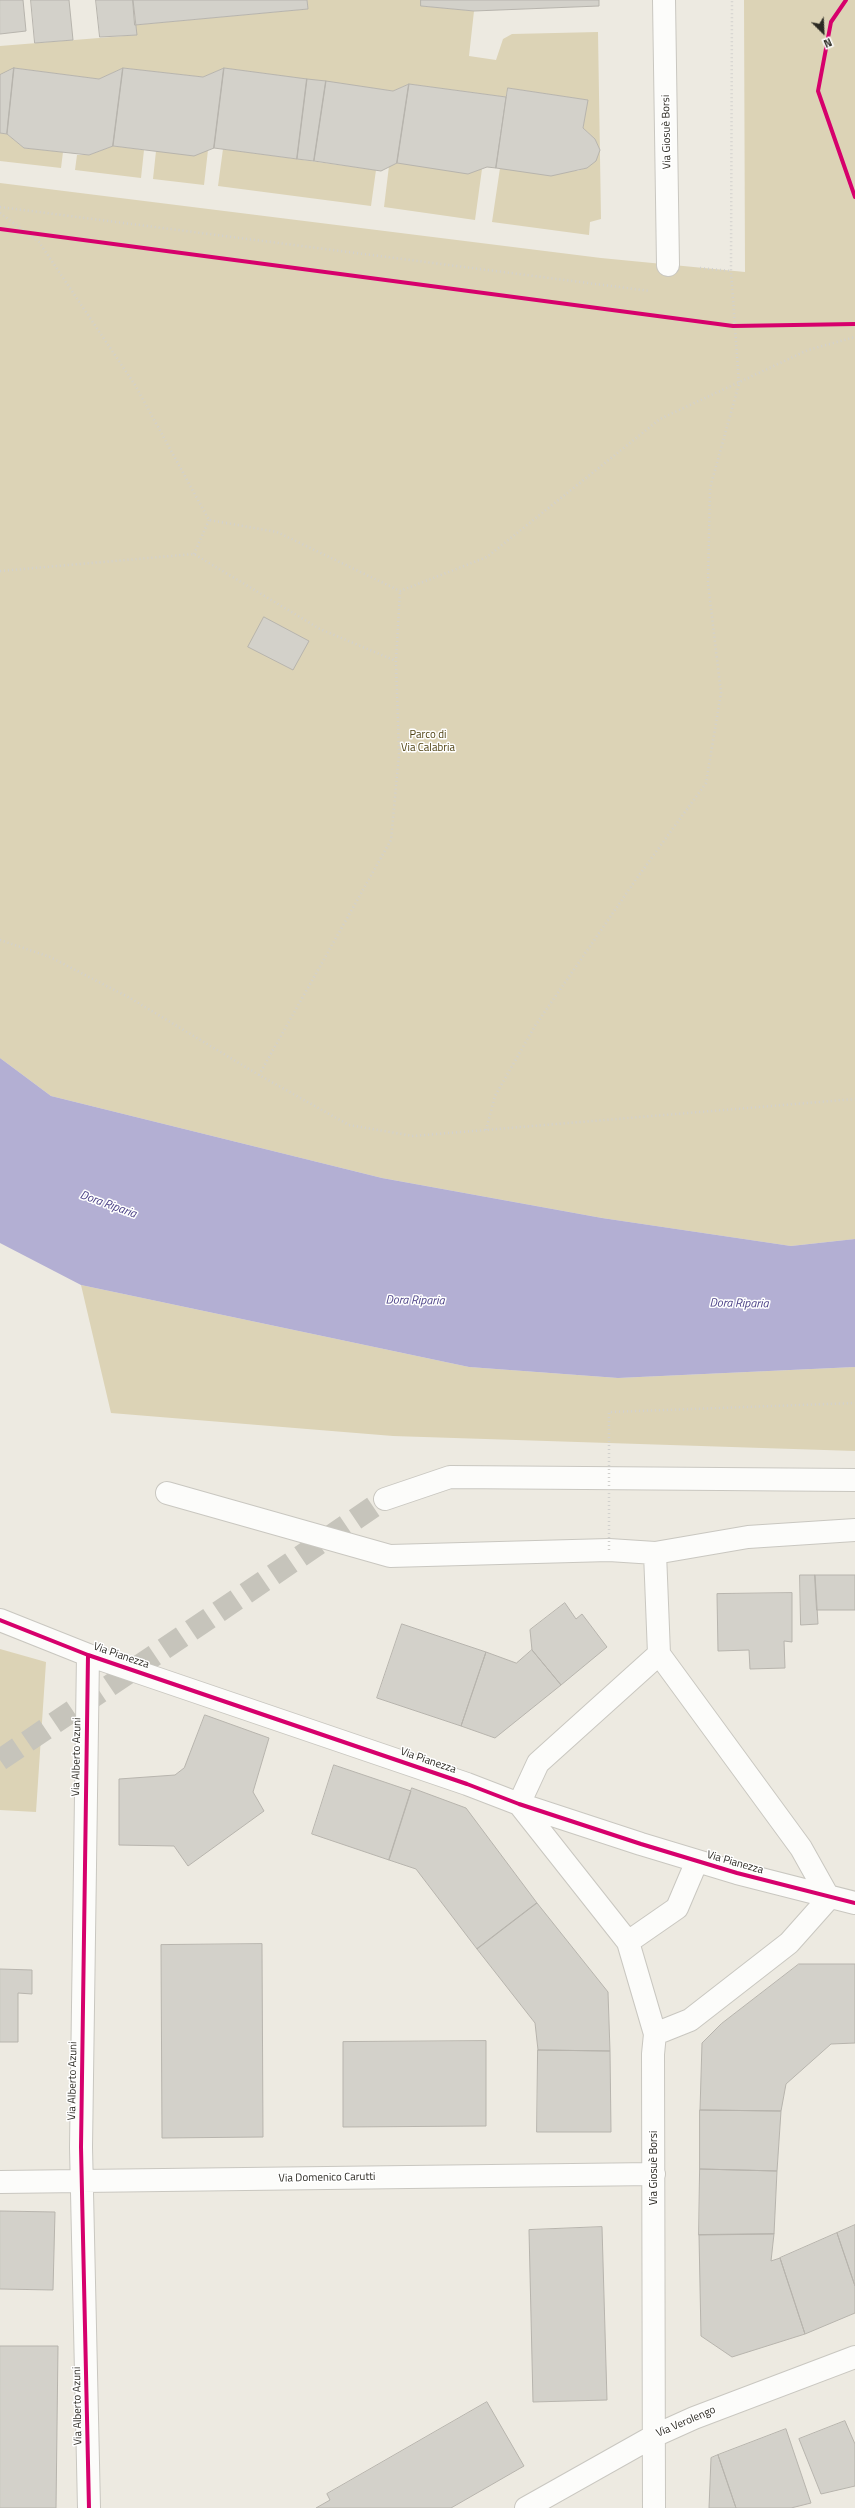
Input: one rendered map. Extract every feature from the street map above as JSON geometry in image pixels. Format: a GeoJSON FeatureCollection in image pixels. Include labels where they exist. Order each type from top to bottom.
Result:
{"type":"FeatureCollection","features":[{"type":"Feature","properties":{"kind":"street","name":"Via Giosuè Borsi"},"geometry":{"type":"LineString","coordinates":[[664,0],[668,265]]}},
{"type":"Feature","properties":{"kind":"street"},"geometry":{"type":"LineString","coordinates":[[386,1499],[450,1477],[855,1480]]}},
{"type":"Feature","properties":{"kind":"street"},"geometry":{"type":"LineString","coordinates":[[167,1493],[390,1556],[609,1550],[655,1553],[748,1537],[855,1530]]}},
{"type":"Feature","properties":{"kind":"street"},"geometry":{"type":"LineString","coordinates":[[655,1553],[659,1654],[801,1848],[829,1898],[802,1930],[783,1948],[690,2020],[655,2034]]}},
{"type":"Feature","properties":{"kind":"street","name":"Via Pianezza"},"geometry":{"type":"LineString","coordinates":[[0,1620],[88,1655],[467,1784],[519,1804],[697,1861],[829,1898],[855,1903]]}},
{"type":"Feature","properties":{"kind":"street"},"geometry":{"type":"LineString","coordinates":[[659,1654],[538,1763],[519,1804],[628,1942],[677,1908],[697,1861]]}},
{"type":"Feature","properties":{"kind":"street","name":"Via Alberto Azuni"},"geometry":{"type":"LineString","coordinates":[[88,1655],[81,2181],[89,2508]]}},
{"type":"Feature","properties":{"kind":"street","name":"Via Giosuè Borsi"},"geometry":{"type":"LineString","coordinates":[[628,1942],[655,2034],[654,2508]]}},
{"type":"Feature","properties":{"kind":"street","name":"Via Domenico Carutti"},"geometry":{"type":"LineString","coordinates":[[0,2182],[654,2174]]}},
{"type":"Feature","properties":{"kind":"street","name":"Via Verolengo"},"geometry":{"type":"LineString","coordinates":[[526,2508],[654,2436],[694,2418],[855,2357]]}},
{"type":"Feature","properties":{"kind":"path"},"geometry":{"type":"LineString","coordinates":[[486,1130],[495,1096],[535,1026],[637,878],[706,783],[721,693],[708,583],[710,488],[739,384],[733,326],[731,271],[732,0]]}},
{"type":"Feature","properties":{"kind":"path"},"geometry":{"type":"LineString","coordinates":[[0,207],[653,292],[666,283],[668,265],[731,271]]}},
{"type":"Feature","properties":{"kind":"path"},"geometry":{"type":"LineString","coordinates":[[0,213],[29,233],[39,242],[135,385],[209,520]]}},
{"type":"Feature","properties":{"kind":"path"},"geometry":{"type":"LineString","coordinates":[[14,231],[36,234]]}},
{"type":"Feature","properties":{"kind":"path"},"geometry":{"type":"LineString","coordinates":[[725,325],[741,326]]}},
{"type":"Feature","properties":{"kind":"path"},"geometry":{"type":"LineString","coordinates":[[209,520],[276,532],[400,592],[487,557],[660,419],[739,384],[808,350],[855,337]]}},
{"type":"Feature","properties":{"kind":"path"},"geometry":{"type":"LineString","coordinates":[[194,554],[209,520]]}},
{"type":"Feature","properties":{"kind":"path"},"geometry":{"type":"LineString","coordinates":[[0,571],[194,554],[320,629],[396,661]]}},
{"type":"Feature","properties":{"kind":"path"},"geometry":{"type":"LineString","coordinates":[[259,1075],[391,840],[399,754],[396,661],[400,592]]}},
{"type":"Feature","properties":{"kind":"path"},"geometry":{"type":"LineString","coordinates":[[0,940],[50,957],[130,998],[259,1075],[348,1125],[413,1136],[855,1099]]}},
{"type":"Feature","properties":{"kind":"path"},"geometry":{"type":"LineString","coordinates":[[609,1550],[609,1412],[855,1403]]}},
{"type":"Feature","properties":{"kind":"green space"},"geometry":{"type":"Polygon","coordinates":[[[307,0],[421,0],[422,6],[474,11],[469,56],[496,60],[503,39],[512,34],[598,32],[600,150],[595,139],[583,128],[587,100],[508,88],[506,97],[409,84],[393,91],[224,68],[203,77],[123,68],[99,79],[14,68],[0,75],[0,46],[136,35],[135,25],[308,9],[307,0]]]}},
{"type":"Feature","properties":{"kind":"green space","name":"Parco di Via Calabria"},"geometry":{"type":"Polygon","coordinates":[[[744,0],[855,0],[855,1239],[791,1246],[602,1218],[382,1178],[51,1096],[0,1058],[0,183],[601,258],[745,272],[744,0]]]}},
{"type":"Feature","properties":{"kind":"green space"},"geometry":{"type":"Polygon","coordinates":[[[0,133],[7,134],[24,148],[63,152],[61,168],[0,161],[0,133]]]}},
{"type":"Feature","properties":{"kind":"green space"},"geometry":{"type":"Polygon","coordinates":[[[113,146],[144,150],[141,178],[75,170],[77,155],[89,155],[113,146]]]}},
{"type":"Feature","properties":{"kind":"green space"},"geometry":{"type":"Polygon","coordinates":[[[223,149],[376,170],[371,206],[218,186],[223,149]]]}},
{"type":"Feature","properties":{"kind":"green space"},"geometry":{"type":"Polygon","coordinates":[[[208,150],[204,185],[153,179],[156,151],[208,150]]]}},
{"type":"Feature","properties":{"kind":"green space"},"geometry":{"type":"Polygon","coordinates":[[[600,150],[601,219],[590,222],[589,235],[492,222],[500,168],[577,171],[592,164],[600,150]]]}},
{"type":"Feature","properties":{"kind":"green space"},"geometry":{"type":"Polygon","coordinates":[[[397,163],[482,169],[475,220],[384,207],[389,166],[397,163]]]}},
{"type":"Feature","properties":{"kind":"green space"},"geometry":{"type":"Polygon","coordinates":[[[81,1285],[469,1367],[618,1378],[855,1367],[855,1451],[393,1436],[111,1413],[81,1285]]]}},
{"type":"Feature","properties":{"kind":"green space"},"geometry":{"type":"Polygon","coordinates":[[[0,1649],[46,1662],[36,1812],[0,1810],[0,1649]]]}},
{"type":"Feature","properties":{"kind":"water","name":"Dora Riparia"},"geometry":{"type":"Polygon","coordinates":[[[0,1058],[51,1096],[382,1178],[602,1218],[791,1246],[855,1239],[855,1367],[618,1378],[469,1367],[81,1285],[0,1243],[0,1058]]]}},
{"type":"Feature","properties":{"kind":"building"},"geometry":{"type":"Polygon","coordinates":[[[0,0],[23,0],[26,31],[0,34],[0,0]]]}},
{"type":"Feature","properties":{"kind":"building"},"geometry":{"type":"Polygon","coordinates":[[[31,0],[69,0],[73,40],[35,43],[31,0]]]}},
{"type":"Feature","properties":{"kind":"building"},"geometry":{"type":"Polygon","coordinates":[[[96,0],[133,0],[137,35],[100,37],[96,0]]]}},
{"type":"Feature","properties":{"kind":"building"},"geometry":{"type":"Polygon","coordinates":[[[133,0],[307,0],[308,9],[135,25],[133,0]]]}},
{"type":"Feature","properties":{"kind":"building"},"geometry":{"type":"Polygon","coordinates":[[[421,0],[599,0],[599,6],[474,11],[421,6],[421,0]]]}},
{"type":"Feature","properties":{"kind":"building"},"geometry":{"type":"Polygon","coordinates":[[[14,68],[99,79],[123,68],[113,146],[89,155],[24,148],[7,134],[14,68]]]}},
{"type":"Feature","properties":{"kind":"building"},"geometry":{"type":"Polygon","coordinates":[[[14,68],[7,134],[0,133],[0,75],[14,68]]]}},
{"type":"Feature","properties":{"kind":"building"},"geometry":{"type":"Polygon","coordinates":[[[123,68],[203,77],[224,68],[214,148],[194,156],[113,146],[123,68]]]}},
{"type":"Feature","properties":{"kind":"building"},"geometry":{"type":"Polygon","coordinates":[[[224,68],[307,79],[297,159],[214,148],[224,68]]]}},
{"type":"Feature","properties":{"kind":"building"},"geometry":{"type":"Polygon","coordinates":[[[307,79],[326,81],[314,161],[297,159],[307,79]]]}},
{"type":"Feature","properties":{"kind":"building"},"geometry":{"type":"Polygon","coordinates":[[[326,81],[393,91],[409,84],[397,163],[381,171],[314,161],[326,81]]]}},
{"type":"Feature","properties":{"kind":"building"},"geometry":{"type":"Polygon","coordinates":[[[409,84],[506,97],[496,168],[487,167],[468,174],[397,163],[409,84]]]}},
{"type":"Feature","properties":{"kind":"building"},"geometry":{"type":"Polygon","coordinates":[[[508,88],[588,100],[583,128],[595,139],[600,150],[596,161],[587,168],[551,176],[496,168],[508,88]]]}},
{"type":"Feature","properties":{"kind":"building"},"geometry":{"type":"Polygon","coordinates":[[[264,617],[309,641],[293,670],[248,647],[264,617]]]}},
{"type":"Feature","properties":{"kind":"building"},"geometry":{"type":"Polygon","coordinates":[[[800,1575],[815,1575],[818,1624],[801,1625],[800,1575]]]}},
{"type":"Feature","properties":{"kind":"building"},"geometry":{"type":"Polygon","coordinates":[[[815,1575],[855,1575],[855,1610],[817,1610],[815,1575]]]}},
{"type":"Feature","properties":{"kind":"building"},"geometry":{"type":"Polygon","coordinates":[[[792,1593],[792,1642],[784,1641],[785,1668],[750,1669],[749,1650],[718,1651],[717,1594],[792,1593]]]}},
{"type":"Feature","properties":{"kind":"building"},"geometry":{"type":"Polygon","coordinates":[[[565,1603],[576,1619],[582,1614],[607,1647],[561,1685],[532,1650],[530,1630],[565,1603]]]}},
{"type":"Feature","properties":{"kind":"building"},"geometry":{"type":"Polygon","coordinates":[[[402,1624],[486,1652],[461,1726],[377,1698],[402,1624]]]}},
{"type":"Feature","properties":{"kind":"building"},"geometry":{"type":"Polygon","coordinates":[[[532,1650],[561,1685],[495,1738],[461,1726],[486,1652],[516,1663],[532,1650]]]}},
{"type":"Feature","properties":{"kind":"building"},"geometry":{"type":"Polygon","coordinates":[[[205,1715],[269,1738],[253,1792],[264,1811],[188,1866],[174,1846],[119,1845],[119,1779],[175,1775],[184,1768],[205,1715]]]}},
{"type":"Feature","properties":{"kind":"building"},"geometry":{"type":"Polygon","coordinates":[[[334,1765],[411,1791],[389,1860],[312,1834],[334,1765]]]}},
{"type":"Feature","properties":{"kind":"building"},"geometry":{"type":"Polygon","coordinates":[[[412,1788],[466,1808],[537,1903],[477,1949],[416,1869],[389,1860],[412,1788]]]}},
{"type":"Feature","properties":{"kind":"building"},"geometry":{"type":"Polygon","coordinates":[[[537,1903],[608,1992],[610,2051],[538,2050],[535,2023],[477,1949],[537,1903]]]}},
{"type":"Feature","properties":{"kind":"building"},"geometry":{"type":"Polygon","coordinates":[[[262,1944],[263,2137],[162,2138],[161,1945],[262,1944]]]}},
{"type":"Feature","properties":{"kind":"building"},"geometry":{"type":"Polygon","coordinates":[[[799,1964],[855,1964],[855,2043],[831,2044],[786,2084],[781,2111],[700,2110],[702,2043],[721,2024],[799,1964]]]}},
{"type":"Feature","properties":{"kind":"building"},"geometry":{"type":"Polygon","coordinates":[[[0,1969],[32,1970],[32,1994],[18,1993],[18,2042],[0,2042],[0,1969]]]}},
{"type":"Feature","properties":{"kind":"building"},"geometry":{"type":"Polygon","coordinates":[[[486,2041],[486,2126],[343,2127],[343,2042],[486,2041]]]}},
{"type":"Feature","properties":{"kind":"building"},"geometry":{"type":"Polygon","coordinates":[[[538,2050],[610,2051],[611,2132],[537,2132],[538,2050]]]}},
{"type":"Feature","properties":{"kind":"building"},"geometry":{"type":"Polygon","coordinates":[[[700,2110],[781,2111],[777,2171],[700,2169],[700,2110]]]}},
{"type":"Feature","properties":{"kind":"building"},"geometry":{"type":"Polygon","coordinates":[[[700,2169],[777,2171],[774,2234],[699,2235],[700,2169]]]}},
{"type":"Feature","properties":{"kind":"building"},"geometry":{"type":"Polygon","coordinates":[[[0,2211],[55,2212],[53,2290],[0,2289],[0,2211]]]}},
{"type":"Feature","properties":{"kind":"building"},"geometry":{"type":"Polygon","coordinates":[[[855,2225],[855,2286],[837,2233],[855,2225]]]}},
{"type":"Feature","properties":{"kind":"building"},"geometry":{"type":"Polygon","coordinates":[[[602,2227],[607,2400],[533,2402],[529,2230],[602,2227]]]}},
{"type":"Feature","properties":{"kind":"building"},"geometry":{"type":"Polygon","coordinates":[[[837,2233],[855,2286],[855,2313],[805,2334],[780,2258],[837,2233]]]}},
{"type":"Feature","properties":{"kind":"building"},"geometry":{"type":"Polygon","coordinates":[[[774,2234],[771,2261],[780,2258],[805,2334],[732,2357],[701,2336],[699,2235],[774,2234]]]}},
{"type":"Feature","properties":{"kind":"building"},"geometry":{"type":"Polygon","coordinates":[[[0,2346],[58,2346],[56,2508],[0,2508],[0,2346]]]}},
{"type":"Feature","properties":{"kind":"building"},"geometry":{"type":"Polygon","coordinates":[[[487,2402],[524,2466],[451,2508],[316,2508],[330,2500],[327,2494],[487,2402]]]}},
{"type":"Feature","properties":{"kind":"building"},"geometry":{"type":"Polygon","coordinates":[[[845,2421],[855,2444],[855,2486],[821,2494],[799,2439],[845,2421]]]}},
{"type":"Feature","properties":{"kind":"building"},"geometry":{"type":"Polygon","coordinates":[[[786,2429],[811,2503],[791,2508],[736,2508],[718,2455],[786,2429]]]}},
{"type":"Feature","properties":{"kind":"building"},"geometry":{"type":"Polygon","coordinates":[[[718,2455],[736,2508],[709,2508],[711,2458],[718,2455]]]}},
{"type":"Feature","properties":{"kind":"tunnel"},"geometry":{"type":"LineString","coordinates":[[0,1760],[385,1499]]}},
{"type":"Feature","properties":{"kind":"cycle path"},"geometry":{"type":"LineString","coordinates":[[846,0],[831,22],[818,91],[855,197]]}},
{"type":"Feature","properties":{"kind":"cycle path"},"geometry":{"type":"LineString","coordinates":[[0,229],[733,326],[855,324]]}},
{"type":"Feature","properties":{"kind":"cycle path"},"geometry":{"type":"LineString","coordinates":[[0,1620],[88,1655],[467,1784],[519,1804],[641,1844],[737,1873],[855,1903]]}},
{"type":"Feature","properties":{"kind":"cycle path"},"geometry":{"type":"LineString","coordinates":[[88,1655],[81,2147],[89,2508]]}}]}
